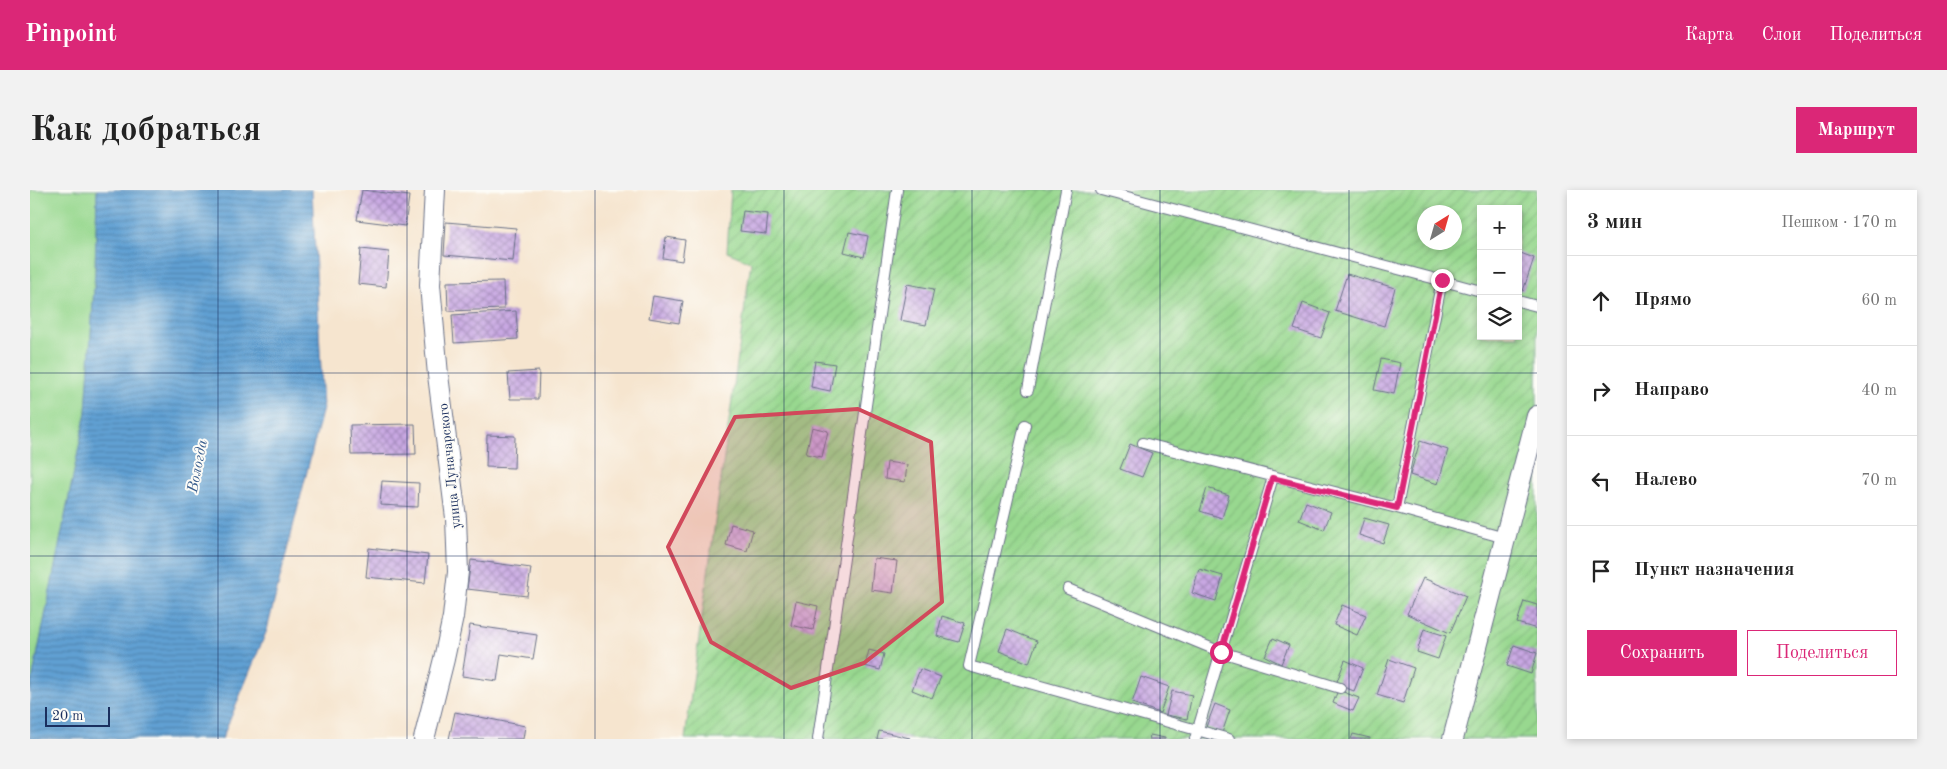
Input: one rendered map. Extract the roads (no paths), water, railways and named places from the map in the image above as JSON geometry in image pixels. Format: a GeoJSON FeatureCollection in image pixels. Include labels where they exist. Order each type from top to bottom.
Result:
{"type":"FeatureCollection","features":[{"type":"Feature","properties":{"kind":"street","name":"улица Луначарского"},"geometry":{"type":"LineString","coordinates":[[424,739],[453,617],[458,572],[456,518],[438,375],[430,285],[435,190]]}},
{"type":"Feature","properties":{"kind":"street"},"geometry":{"type":"LineString","coordinates":[[1453,739],[1537,416]]}},
{"type":"Feature","properties":{"kind":"lane"},"geometry":{"type":"LineString","coordinates":[[818,739],[897,190]]}},
{"type":"Feature","properties":{"kind":"lane"},"geometry":{"type":"LineString","coordinates":[[1028,390],[1066,190]]}},
{"type":"Feature","properties":{"kind":"lane"},"geometry":{"type":"LineString","coordinates":[[1101,190],[1477,290]]}},
{"type":"Feature","properties":{"kind":"lane"},"geometry":{"type":"LineString","coordinates":[[1397,508],[1442,280]]}},
{"type":"Feature","properties":{"kind":"lane"},"geometry":{"type":"LineString","coordinates":[[1522,301],[1537,306]]}},
{"type":"Feature","properties":{"kind":"lane"},"geometry":{"type":"LineString","coordinates":[[1025,425],[969,666],[1196,735],[1229,739]]}},
{"type":"Feature","properties":{"kind":"lane"},"geometry":{"type":"LineString","coordinates":[[1143,443],[1272,478],[1397,508],[1505,538]]}},
{"type":"Feature","properties":{"kind":"lane"},"geometry":{"type":"LineString","coordinates":[[1196,735],[1272,478]]}},
{"type":"Feature","properties":{"kind":"lane"},"geometry":{"type":"LineString","coordinates":[[1068,589],[1221,652],[1340,688]]}},
{"type":"Feature","properties":{"kind":"water","name":"Вологда"},"geometry":{"type":"Polygon","coordinates":[[[97,190],[312,190],[323,408],[267,630],[222,739],[30,739],[30,691],[86,412],[95,272],[97,190]]]}}]}
